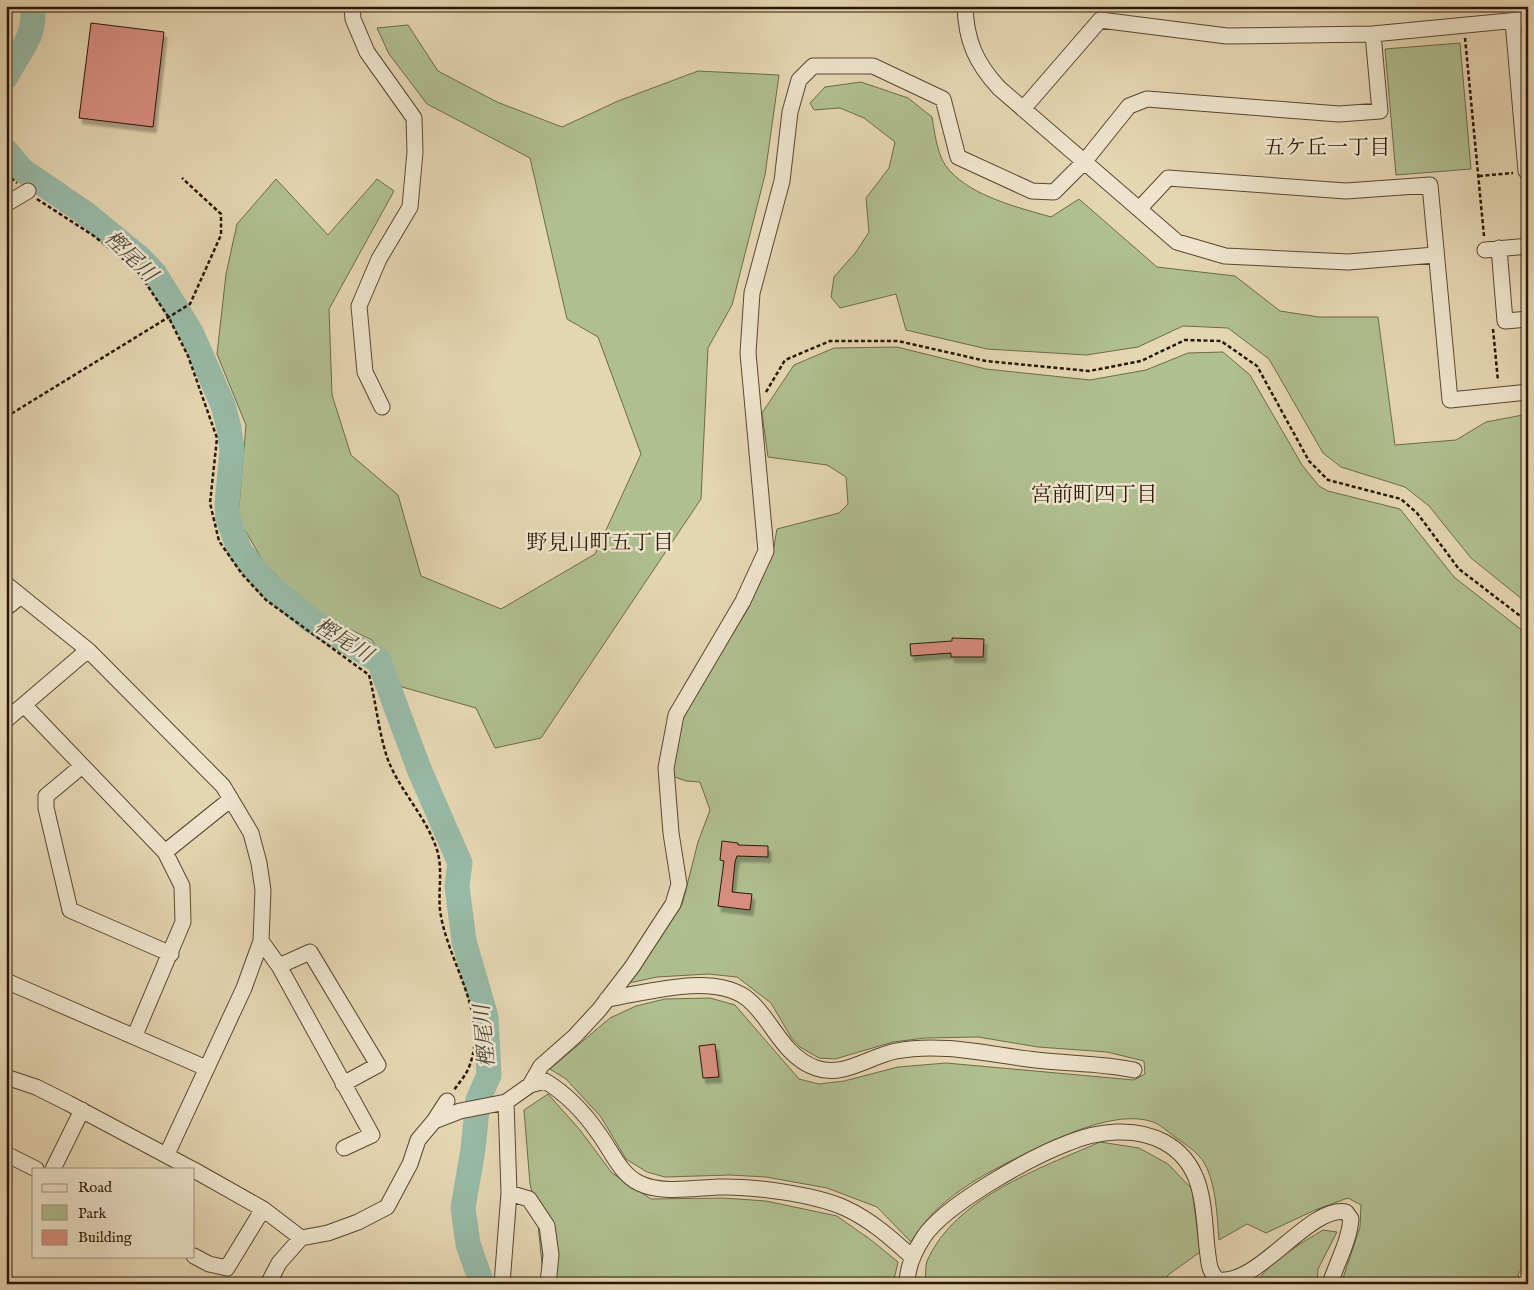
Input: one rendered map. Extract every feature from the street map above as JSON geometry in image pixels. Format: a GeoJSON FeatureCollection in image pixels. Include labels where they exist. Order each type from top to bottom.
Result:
{"type":"FeatureCollection","features":[{"type":"Feature","properties":{"kind":"street"},"geometry":{"type":"LineString","coordinates":[[352,6],[353,19],[367,52],[414,118],[415,152],[410,207],[379,260],[358,306],[365,372],[382,407]]}},
{"type":"Feature","properties":{"kind":"street"},"geometry":{"type":"LineString","coordinates":[[965,6],[968,40],[982,70],[1023,109],[1140,208],[1177,242],[1225,256],[1348,262],[1435,255]]}},
{"type":"Feature","properties":{"kind":"street"},"geometry":{"type":"LineString","coordinates":[[1023,109],[1100,20],[1227,36],[1373,34],[1520,20],[1527,171]]}},
{"type":"Feature","properties":{"kind":"street"},"geometry":{"type":"LineString","coordinates":[[530,1085],[541,1066],[575,1036],[608,999],[632,967],[673,904],[679,884],[666,768],[676,715],[743,602],[766,551],[752,414],[748,353],[752,293],[782,181],[790,112],[799,80],[813,66],[873,66],[943,98],[958,158],[1032,191],[1054,192],[1084,162],[1129,106],[1147,99],[1339,114],[1380,112],[1373,34]]}},
{"type":"Feature","properties":{"kind":"street"},"geometry":{"type":"LineString","coordinates":[[1140,208],[1168,178],[1346,190],[1430,185],[1435,255],[1450,400],[1528,392]]}},
{"type":"Feature","properties":{"kind":"street"},"geometry":{"type":"LineString","coordinates":[[6,204],[28,191]]}},
{"type":"Feature","properties":{"kind":"street"},"geometry":{"type":"LineString","coordinates":[[1528,246],[1492,249],[1505,321],[1528,319]]}},
{"type":"Feature","properties":{"kind":"street"},"geometry":{"type":"LineString","coordinates":[[6,584],[88,650],[223,786],[251,833],[259,863],[263,890],[261,941],[244,988],[167,1154]]}},
{"type":"Feature","properties":{"kind":"street"},"geometry":{"type":"LineString","coordinates":[[6,608],[21,596]]}},
{"type":"Feature","properties":{"kind":"street"},"geometry":{"type":"LineString","coordinates":[[6,720],[25,706],[88,650]]}},
{"type":"Feature","properties":{"kind":"street"},"geometry":{"type":"LineString","coordinates":[[25,706],[165,852],[182,886],[183,922],[171,954],[134,1035]]}},
{"type":"Feature","properties":{"kind":"street"},"geometry":{"type":"LineString","coordinates":[[82,766],[46,796],[46,808],[70,910],[171,954]]}},
{"type":"Feature","properties":{"kind":"street"},"geometry":{"type":"LineString","coordinates":[[165,852],[231,799]]}},
{"type":"Feature","properties":{"kind":"street"},"geometry":{"type":"LineString","coordinates":[[261,941],[280,966],[372,1135],[344,1148]]}},
{"type":"Feature","properties":{"kind":"street"},"geometry":{"type":"LineString","coordinates":[[280,966],[310,952],[378,1065],[343,1084]]}},
{"type":"Feature","properties":{"kind":"street"},"geometry":{"type":"LineString","coordinates":[[6,981],[134,1035],[206,1068]]}},
{"type":"Feature","properties":{"kind":"street"},"geometry":{"type":"LineString","coordinates":[[608,999],[706,985],[725,988],[750,1002],[792,1052],[803,1062],[828,1071],[846,1068],[896,1051],[943,1048],[1038,1060],[1105,1064],[1134,1070]]}},
{"type":"Feature","properties":{"kind":"street"},"geometry":{"type":"LineString","coordinates":[[6,1077],[36,1087],[191,1168]]}},
{"type":"Feature","properties":{"kind":"street"},"geometry":{"type":"LineString","coordinates":[[434,1121],[460,1111],[506,1102],[530,1085],[546,1081],[564,1092],[583,1113],[617,1161],[638,1183],[652,1189],[744,1187],[792,1194],[844,1207],[887,1234],[912,1257]]}},
{"type":"Feature","properties":{"kind":"street"},"geometry":{"type":"LineString","coordinates":[[268,1284],[279,1263],[301,1238],[328,1232],[358,1222],[387,1207],[410,1164],[418,1140],[447,1102]]}},
{"type":"Feature","properties":{"kind":"street"},"geometry":{"type":"LineString","coordinates":[[502,1284],[509,1193],[506,1102]]}},
{"type":"Feature","properties":{"kind":"street"},"geometry":{"type":"LineString","coordinates":[[53,1168],[82,1110]]}},
{"type":"Feature","properties":{"kind":"street"},"geometry":{"type":"LineString","coordinates":[[907,1284],[912,1257],[923,1237],[937,1222],[966,1199],[1003,1175],[1069,1142],[1112,1133],[1134,1132],[1164,1142],[1178,1151],[1194,1170],[1202,1196],[1210,1269],[1218,1280],[1237,1279],[1258,1265],[1296,1234],[1323,1218],[1339,1212],[1346,1212],[1351,1219],[1351,1226],[1344,1251],[1330,1284]]}},
{"type":"Feature","properties":{"kind":"street"},"geometry":{"type":"LineString","coordinates":[[6,1154],[34,1168]]}},
{"type":"Feature","properties":{"kind":"street"},"geometry":{"type":"LineString","coordinates":[[195,1170],[263,1209],[301,1238]]}},
{"type":"Feature","properties":{"kind":"street"},"geometry":{"type":"LineString","coordinates":[[509,1193],[529,1199],[547,1226],[551,1255],[548,1284]]}},
{"type":"Feature","properties":{"kind":"street"},"geometry":{"type":"LineString","coordinates":[[195,1257],[209,1264],[227,1268],[263,1209]]}},
{"type":"Feature","properties":{"kind":"path"},"geometry":{"type":"LineString","coordinates":[[1464,26],[1480,176],[1492,249]]}},
{"type":"Feature","properties":{"kind":"path"},"geometry":{"type":"LineString","coordinates":[[1480,176],[1527,171]]}},
{"type":"Feature","properties":{"kind":"path"},"geometry":{"type":"LineString","coordinates":[[6,174],[52,210],[94,236],[137,270],[169,318],[188,356],[217,438],[210,503],[220,541],[242,574],[266,600],[369,675],[391,767],[413,802],[437,850],[440,910],[448,943],[465,987],[475,1027],[474,1049],[468,1069],[447,1102]]}},
{"type":"Feature","properties":{"kind":"path"},"geometry":{"type":"LineString","coordinates":[[6,417],[190,304],[221,235],[221,214],[182,178]]}},
{"type":"Feature","properties":{"kind":"path"},"geometry":{"type":"LineString","coordinates":[[752,414],[785,360],[830,341],[898,341],[986,361],[1089,371],[1141,361],[1185,340],[1221,341],[1257,366],[1309,461],[1328,480],[1401,499],[1417,512],[1459,569],[1528,622]]}},
{"type":"Feature","properties":{"kind":"green space"},"geometry":{"type":"Polygon","coordinates":[[[408,25],[438,71],[497,102],[562,127],[618,101],[698,71],[779,75],[765,175],[732,305],[708,348],[701,499],[541,738],[495,748],[476,708],[402,687],[372,640],[312,611],[264,563],[238,518],[246,425],[217,354],[226,274],[237,224],[276,179],[328,235],[377,179],[394,191],[329,309],[332,395],[351,455],[398,495],[421,576],[501,609],[595,554],[641,454],[598,337],[567,319],[530,158],[427,104],[389,54],[377,28],[408,25]]]}},
{"type":"Feature","properties":{"kind":"green space"},"geometry":{"type":"Polygon","coordinates":[[[1460,43],[1471,169],[1396,175],[1385,49],[1460,43]]]}},
{"type":"Feature","properties":{"kind":"green space"},"geometry":{"type":"Polygon","coordinates":[[[861,82],[908,98],[932,117],[937,146],[946,166],[971,188],[997,200],[1051,217],[1079,199],[1157,267],[1235,276],[1280,311],[1319,317],[1378,317],[1395,445],[1456,440],[1486,422],[1528,414],[1528,604],[1471,558],[1429,506],[1405,487],[1341,467],[1323,453],[1269,359],[1228,328],[1183,326],[1138,347],[1086,355],[987,349],[906,330],[896,294],[840,308],[831,297],[834,277],[856,252],[869,232],[866,198],[889,168],[895,142],[864,118],[840,108],[814,110],[810,103],[825,87],[861,82]]]}},
{"type":"Feature","properties":{"kind":"green space"},"geometry":{"type":"Polygon","coordinates":[[[897,347],[986,369],[1090,380],[1146,370],[1188,353],[1223,352],[1250,375],[1302,465],[1319,486],[1328,491],[1400,509],[1454,577],[1528,635],[1528,1261],[1518,1274],[1520,1284],[1341,1284],[1360,1227],[1361,1205],[1348,1198],[1315,1210],[1266,1233],[1247,1224],[1219,1240],[1215,1196],[1205,1164],[1193,1150],[1162,1127],[1153,1122],[1139,1119],[1106,1122],[1071,1133],[977,1179],[947,1200],[922,1226],[911,1242],[877,1207],[827,1188],[766,1177],[730,1175],[665,1177],[647,1172],[626,1159],[601,1117],[566,1079],[550,1069],[610,1018],[636,1006],[665,999],[710,998],[735,1005],[799,1079],[819,1084],[844,1081],[898,1067],[946,1063],[1134,1080],[1145,1074],[1144,1061],[1107,1052],[1038,1047],[978,1037],[925,1038],[893,1042],[835,1059],[819,1058],[800,1047],[791,1037],[771,1003],[737,977],[708,974],[657,977],[629,983],[682,905],[698,842],[710,810],[700,782],[686,781],[672,776],[683,716],[749,607],[773,552],[777,529],[839,513],[848,504],[846,477],[827,465],[768,457],[762,413],[794,365],[834,348],[897,347]]]}},
{"type":"Feature","properties":{"kind":"green space"},"geometry":{"type":"Polygon","coordinates":[[[548,1094],[580,1130],[612,1173],[651,1199],[723,1198],[766,1201],[837,1216],[898,1262],[893,1284],[544,1284],[537,1214],[530,1184],[524,1110],[548,1094]]]}},
{"type":"Feature","properties":{"kind":"green space"},"geometry":{"type":"Polygon","coordinates":[[[1100,1142],[1139,1148],[1168,1164],[1192,1189],[1200,1252],[1168,1275],[1165,1284],[925,1284],[927,1261],[940,1239],[958,1219],[978,1202],[1027,1174],[1100,1142]]]}},
{"type":"Feature","properties":{"kind":"green space"},"geometry":{"type":"Polygon","coordinates":[[[1323,1230],[1337,1232],[1318,1269],[1317,1284],[1257,1284],[1261,1276],[1276,1261],[1323,1230]]]}},
{"type":"Feature","properties":{"kind":"building"},"geometry":{"type":"Polygon","coordinates":[[[91,23],[164,32],[153,127],[79,118],[91,23]]]}},
{"type":"Feature","properties":{"kind":"building"},"geometry":{"type":"Polygon","coordinates":[[[952,638],[984,639],[983,657],[951,657],[951,653],[911,656],[910,644],[952,641],[952,638]]]}},
{"type":"Feature","properties":{"kind":"building"},"geometry":{"type":"Polygon","coordinates":[[[722,841],[738,843],[738,845],[768,846],[768,857],[737,856],[735,862],[732,892],[752,894],[750,910],[718,906],[724,861],[720,860],[722,841]]]}},
{"type":"Feature","properties":{"kind":"building"},"geometry":{"type":"Polygon","coordinates":[[[715,1044],[719,1077],[703,1078],[699,1046],[715,1044]]]}},
{"type":"Feature","properties":{"kind":"waterway","name":"樫尾川"},"geometry":{"type":"LineString","coordinates":[[6,77],[26,44],[32,28],[33,6]]}},
{"type":"Feature","properties":{"kind":"waterway","name":"樫尾川"},"geometry":{"type":"LineString","coordinates":[[6,151],[22,170],[85,213],[141,259],[155,274],[191,332],[223,405],[232,450],[227,504],[228,519],[240,551],[267,584],[312,621],[379,661],[419,769],[460,863],[457,886],[464,941],[486,1017],[489,1075],[478,1100],[473,1149],[463,1208],[468,1244],[482,1284]]}},
{"type":"Feature","properties":{"kind":"district","name":"五ケ丘一丁目"},"geometry":{"type":"Point","coordinates":[1327,147]}},
{"type":"Feature","properties":{"kind":"district","name":"宮前町四丁目"},"geometry":{"type":"Point","coordinates":[1094,494]}},
{"type":"Feature","properties":{"kind":"district","name":"野見山町五丁目"},"geometry":{"type":"Point","coordinates":[600,542]}}]}
